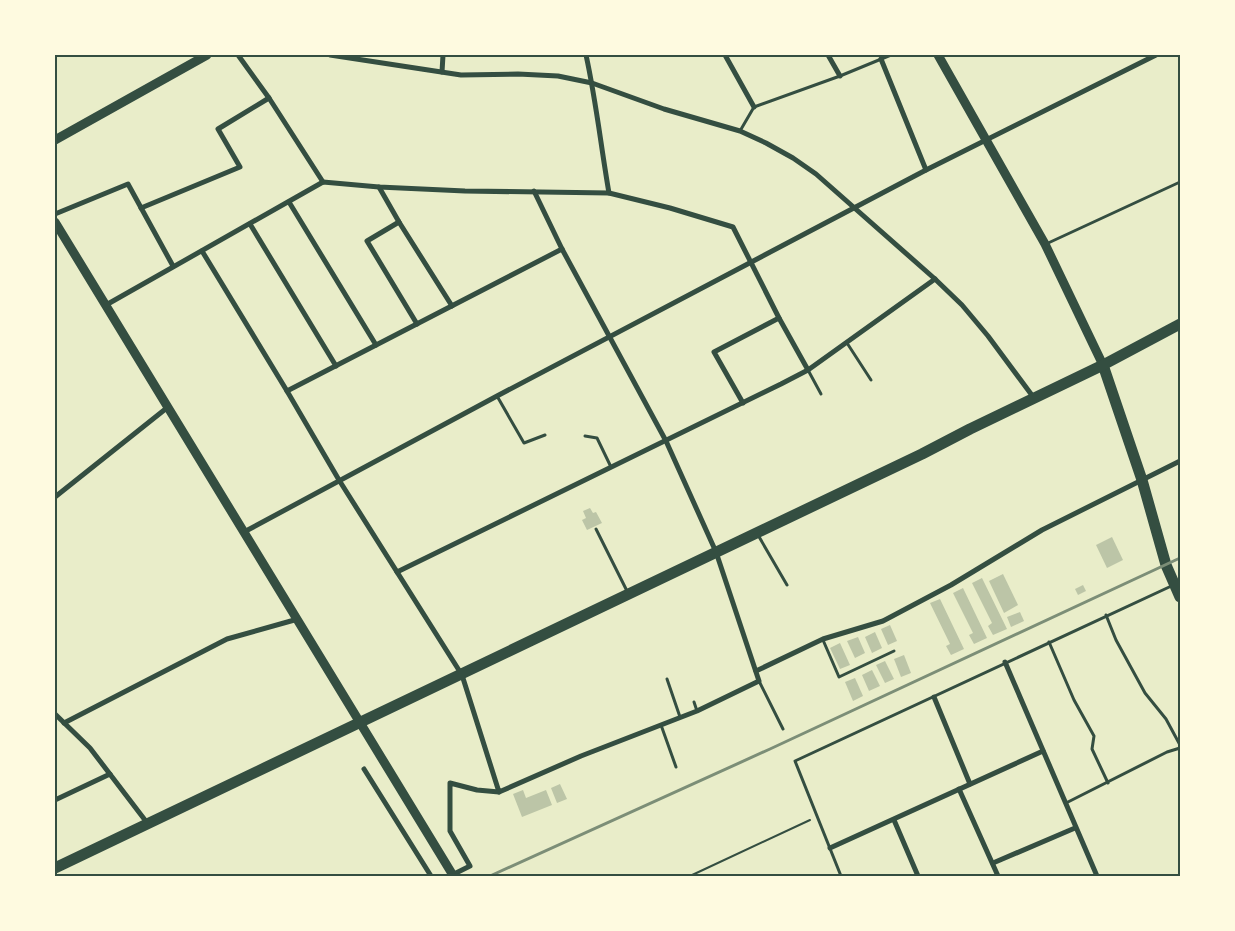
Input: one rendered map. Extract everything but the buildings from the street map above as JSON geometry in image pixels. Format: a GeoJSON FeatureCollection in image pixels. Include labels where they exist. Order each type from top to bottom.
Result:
{"type":"FeatureCollection","features":[{"type":"Feature","properties":{"kind":"main road"},"geometry":{"type":"LineString","coordinates":[[56,867],[360,724],[1034,399],[1180,324]]}},
{"type":"Feature","properties":{"kind":"main road"},"geometry":{"type":"LineString","coordinates":[[1103,365],[1142,480],[1166,565],[1177,583],[1180,597]]}},
{"type":"Feature","properties":{"kind":"street"},"geometry":{"type":"LineString","coordinates":[[55,140],[207,55]]}},
{"type":"Feature","properties":{"kind":"street"},"geometry":{"type":"LineString","coordinates":[[238,55],[270,98],[323,182]]}},
{"type":"Feature","properties":{"kind":"street"},"geometry":{"type":"LineString","coordinates":[[330,55],[461,75],[518,74],[558,76],[592,84],[664,109],[740,131],[766,143],[816,174],[935,279],[962,305],[988,336],[1034,399]]}},
{"type":"Feature","properties":{"kind":"street"},"geometry":{"type":"LineString","coordinates":[[442,72],[443,55]]}},
{"type":"Feature","properties":{"kind":"street"},"geometry":{"type":"LineString","coordinates":[[586,55],[609,193]]}},
{"type":"Feature","properties":{"kind":"street"},"geometry":{"type":"LineString","coordinates":[[725,55],[754,107]]}},
{"type":"Feature","properties":{"kind":"street"},"geometry":{"type":"LineString","coordinates":[[828,55],[840,76]]}},
{"type":"Feature","properties":{"kind":"street"},"geometry":{"type":"LineString","coordinates":[[938,55],[1045,244],[1103,365]]}},
{"type":"Feature","properties":{"kind":"street"},"geometry":{"type":"LineString","coordinates":[[244,532],[338,480],[926,170],[1156,55]]}},
{"type":"Feature","properties":{"kind":"street"},"geometry":{"type":"LineString","coordinates":[[880,59],[926,170]]}},
{"type":"Feature","properties":{"kind":"street"},"geometry":{"type":"LineString","coordinates":[[141,208],[240,167],[218,129],[270,98]]}},
{"type":"Feature","properties":{"kind":"street"},"geometry":{"type":"LineString","coordinates":[[106,305],[323,182],[464,191],[609,193],[670,208],[733,227],[779,318],[808,370]]}},
{"type":"Feature","properties":{"kind":"street"},"geometry":{"type":"LineString","coordinates":[[55,214],[128,184],[173,266]]}},
{"type":"Feature","properties":{"kind":"street"},"geometry":{"type":"LineString","coordinates":[[379,187],[398,222],[452,306]]}},
{"type":"Feature","properties":{"kind":"street"},"geometry":{"type":"LineString","coordinates":[[55,222],[298,619],[450,874],[470,866],[450,831],[450,783],[477,790],[499,792],[581,756],[697,711],[759,681],[716,552],[666,441],[562,249],[534,191]]}},
{"type":"Feature","properties":{"kind":"street"},"geometry":{"type":"LineString","coordinates":[[290,202],[376,345]]}},
{"type":"Feature","properties":{"kind":"street"},"geometry":{"type":"LineString","coordinates":[[398,222],[366,240],[417,324]]}},
{"type":"Feature","properties":{"kind":"street"},"geometry":{"type":"LineString","coordinates":[[250,224],[336,366]]}},
{"type":"Feature","properties":{"kind":"street"},"geometry":{"type":"LineString","coordinates":[[287,391],[562,249]]}},
{"type":"Feature","properties":{"kind":"street"},"geometry":{"type":"LineString","coordinates":[[202,251],[287,391],[338,480],[462,675],[499,792]]}},
{"type":"Feature","properties":{"kind":"street"},"geometry":{"type":"LineString","coordinates":[[397,572],[808,370],[935,279]]}},
{"type":"Feature","properties":{"kind":"street"},"geometry":{"type":"LineString","coordinates":[[743,403],[714,352],[779,318]]}},
{"type":"Feature","properties":{"kind":"street"},"geometry":{"type":"LineString","coordinates":[[55,497],[168,407]]}},
{"type":"Feature","properties":{"kind":"street"},"geometry":{"type":"LineString","coordinates":[[756,671],[823,639],[882,621],[951,585],[1042,530],[1180,461]]}},
{"type":"Feature","properties":{"kind":"street"},"geometry":{"type":"LineString","coordinates":[[64,723],[227,639],[298,619]]}},
{"type":"Feature","properties":{"kind":"street"},"geometry":{"type":"LineString","coordinates":[[1005,662],[1097,876]]}},
{"type":"Feature","properties":{"kind":"street"},"geometry":{"type":"LineString","coordinates":[[934,697],[970,784]]}},
{"type":"Feature","properties":{"kind":"street"},"geometry":{"type":"LineString","coordinates":[[55,714],[90,748],[148,824]]}},
{"type":"Feature","properties":{"kind":"street"},"geometry":{"type":"LineString","coordinates":[[830,848],[1043,751]]}},
{"type":"Feature","properties":{"kind":"street"},"geometry":{"type":"LineString","coordinates":[[364,769],[431,876]]}},
{"type":"Feature","properties":{"kind":"street"},"geometry":{"type":"LineString","coordinates":[[55,800],[110,774]]}},
{"type":"Feature","properties":{"kind":"street"},"geometry":{"type":"LineString","coordinates":[[960,789],[998,876]]}},
{"type":"Feature","properties":{"kind":"street"},"geometry":{"type":"LineString","coordinates":[[894,820],[918,876]]}},
{"type":"Feature","properties":{"kind":"street"},"geometry":{"type":"LineString","coordinates":[[993,863],[1076,828]]}},
{"type":"Feature","properties":{"kind":"lane"},"geometry":{"type":"LineString","coordinates":[[740,131],[754,107],[840,76],[891,55]]}},
{"type":"Feature","properties":{"kind":"lane"},"geometry":{"type":"LineString","coordinates":[[1045,244],[1180,182]]}},
{"type":"Feature","properties":{"kind":"lane"},"geometry":{"type":"LineString","coordinates":[[846,342],[871,380]]}},
{"type":"Feature","properties":{"kind":"lane"},"geometry":{"type":"LineString","coordinates":[[808,370],[821,394]]}},
{"type":"Feature","properties":{"kind":"lane"},"geometry":{"type":"LineString","coordinates":[[498,396],[524,443],[545,435]]}},
{"type":"Feature","properties":{"kind":"lane"},"geometry":{"type":"LineString","coordinates":[[585,436],[597,438],[612,467]]}},
{"type":"Feature","properties":{"kind":"lane"},"geometry":{"type":"LineString","coordinates":[[596,529],[628,594]]}},
{"type":"Feature","properties":{"kind":"lane"},"geometry":{"type":"LineString","coordinates":[[757,532],[787,585]]}},
{"type":"Feature","properties":{"kind":"lane"},"geometry":{"type":"LineString","coordinates":[[841,876],[795,761],[1177,583]]}},
{"type":"Feature","properties":{"kind":"lane"},"geometry":{"type":"LineString","coordinates":[[1065,803],[1180,746],[1166,719],[1145,693],[1116,640],[1106,615]]}},
{"type":"Feature","properties":{"kind":"lane"},"geometry":{"type":"LineString","coordinates":[[823,639],[839,677],[894,651]]}},
{"type":"Feature","properties":{"kind":"lane"},"geometry":{"type":"LineString","coordinates":[[1049,642],[1074,700],[1094,736],[1092,749],[1108,783]]}},
{"type":"Feature","properties":{"kind":"lane"},"geometry":{"type":"LineString","coordinates":[[667,679],[680,717]]}},
{"type":"Feature","properties":{"kind":"lane"},"geometry":{"type":"LineString","coordinates":[[759,681],[784,729]]}},
{"type":"Feature","properties":{"kind":"lane"},"geometry":{"type":"LineString","coordinates":[[694,702],[697,711]]}},
{"type":"Feature","properties":{"kind":"lane"},"geometry":{"type":"LineString","coordinates":[[660,724],[676,767]]}},
{"type":"Feature","properties":{"kind":"path"},"geometry":{"type":"LineString","coordinates":[[690,876],[817,816]]}},
{"type":"Feature","properties":{"kind":"railway"},"geometry":{"type":"LineString","coordinates":[[490,876],[770,749],[1180,558]]}}]}
